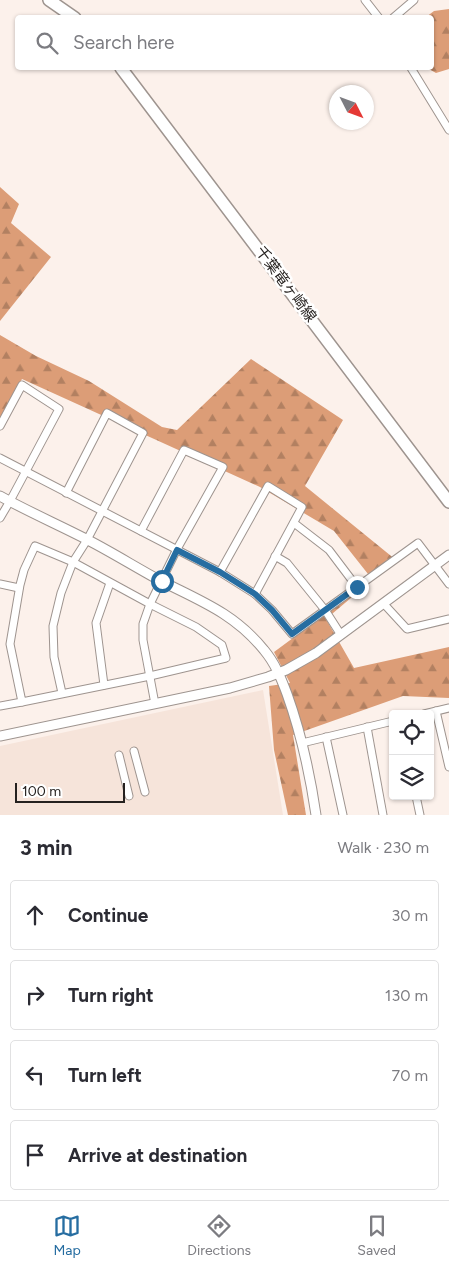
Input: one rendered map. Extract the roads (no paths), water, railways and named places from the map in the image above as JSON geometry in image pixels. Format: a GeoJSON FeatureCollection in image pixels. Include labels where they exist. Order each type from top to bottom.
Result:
{"type":"FeatureCollection","features":[{"type":"Feature","properties":{"kind":"main road"},"geometry":{"type":"LineString","coordinates":[[49,0],[72,15]]}},
{"type":"Feature","properties":{"kind":"main road","name":"千葉竜ヶ崎線"},"geometry":{"type":"LineString","coordinates":[[123,70],[449,502]]}},
{"type":"Feature","properties":{"kind":"street"},"geometry":{"type":"LineString","coordinates":[[365,0],[377,15]]}},
{"type":"Feature","properties":{"kind":"street"},"geometry":{"type":"LineString","coordinates":[[396,15],[414,0]]}},
{"type":"Feature","properties":{"kind":"street"},"geometry":{"type":"LineString","coordinates":[[412,70],[449,130]]}},
{"type":"Feature","properties":{"kind":"street"},"geometry":{"type":"LineString","coordinates":[[0,426],[22,385],[59,408],[0,518]]}},
{"type":"Feature","properties":{"kind":"street"},"geometry":{"type":"LineString","coordinates":[[62,694],[54,657],[53,626],[62,592],[73,562],[87,540],[143,432],[107,413],[66,492]]}},
{"type":"Feature","properties":{"kind":"street"},"geometry":{"type":"LineString","coordinates":[[141,531],[184,450],[223,467],[177,550],[142,624],[143,640],[155,704]]}},
{"type":"Feature","properties":{"kind":"street"},"geometry":{"type":"LineString","coordinates":[[0,458],[220,572],[255,594],[272,610],[292,634],[418,543],[449,584]]}},
{"type":"Feature","properties":{"kind":"street"},"geometry":{"type":"LineString","coordinates":[[220,572],[268,486],[302,507],[255,594]]}},
{"type":"Feature","properties":{"kind":"street"},"geometry":{"type":"LineString","coordinates":[[0,496],[222,611],[249,633],[265,651],[279,673],[302,742],[312,783],[316,815]]}},
{"type":"Feature","properties":{"kind":"street"},"geometry":{"type":"LineString","coordinates":[[294,523],[329,550],[357,587]]}},
{"type":"Feature","properties":{"kind":"street"},"geometry":{"type":"LineString","coordinates":[[0,706],[22,702],[62,694],[150,676],[226,658],[222,645],[196,627],[73,562],[35,546],[24,570],[19,588],[10,644],[22,702]]}},
{"type":"Feature","properties":{"kind":"street"},"geometry":{"type":"LineString","coordinates":[[0,736],[252,683],[279,673],[316,653],[449,555]]}},
{"type":"Feature","properties":{"kind":"street"},"geometry":{"type":"LineString","coordinates":[[275,556],[287,563],[325,610],[341,635]]}},
{"type":"Feature","properties":{"kind":"street"},"geometry":{"type":"LineString","coordinates":[[104,685],[96,623],[110,583]]}},
{"type":"Feature","properties":{"kind":"street"},"geometry":{"type":"LineString","coordinates":[[0,584],[19,588]]}},
{"type":"Feature","properties":{"kind":"street"},"geometry":{"type":"LineString","coordinates":[[384,604],[407,628],[449,619]]}},
{"type":"Feature","properties":{"kind":"street"},"geometry":{"type":"LineString","coordinates":[[449,708],[436,711],[449,767]]}},
{"type":"Feature","properties":{"kind":"street"},"geometry":{"type":"LineString","coordinates":[[302,742],[389,722]]}},
{"type":"Feature","properties":{"kind":"street"},"geometry":{"type":"LineString","coordinates":[[367,727],[383,815]]}},
{"type":"Feature","properties":{"kind":"street"},"geometry":{"type":"LineString","coordinates":[[326,737],[344,815]]}},
{"type":"Feature","properties":{"kind":"street"},"geometry":{"type":"LineString","coordinates":[[134,751],[145,792]]}},
{"type":"Feature","properties":{"kind":"street"},"geometry":{"type":"LineString","coordinates":[[119,755],[128,796]]}},
{"type":"Feature","properties":{"kind":"street"},"geometry":{"type":"LineString","coordinates":[[417,800],[420,815]]}}]}
